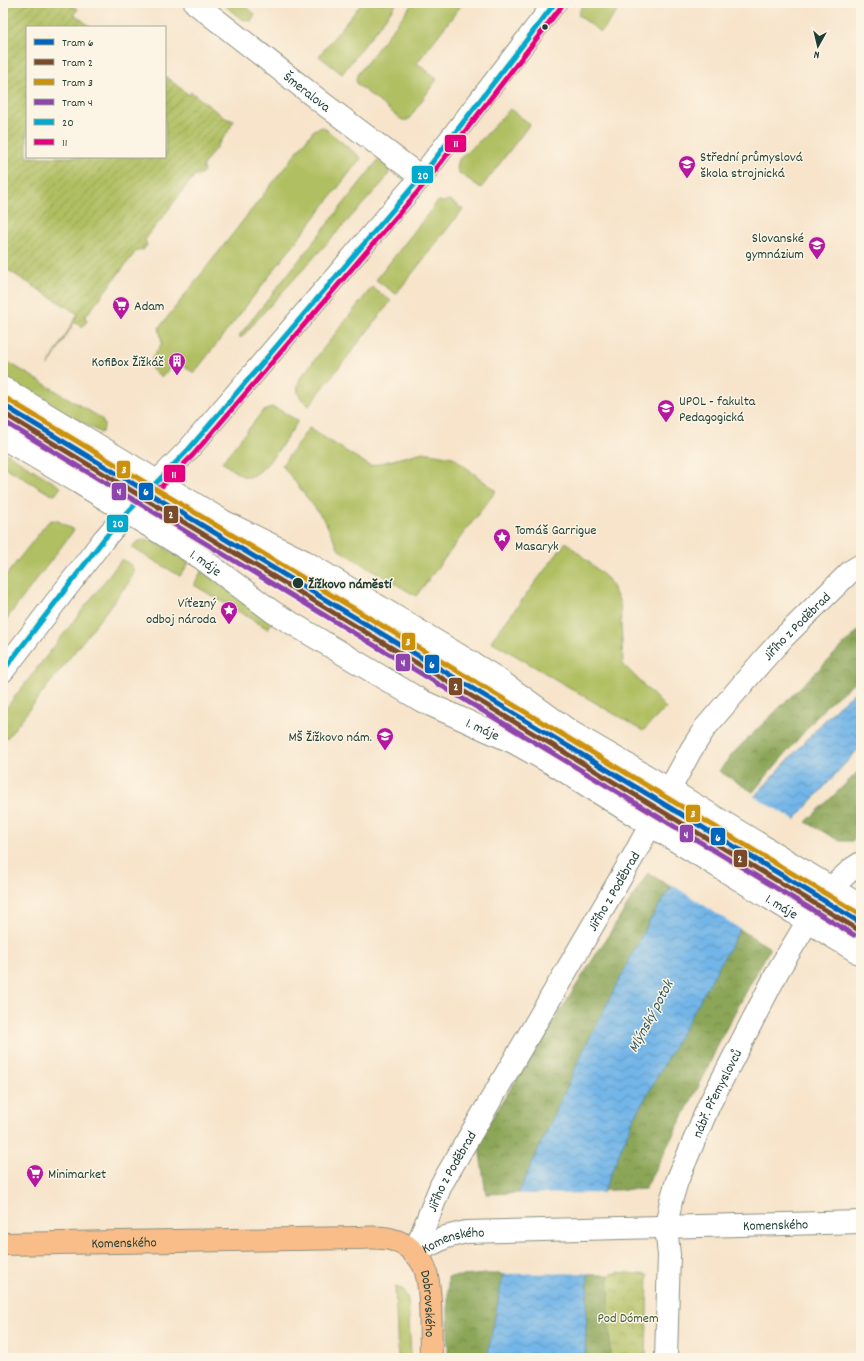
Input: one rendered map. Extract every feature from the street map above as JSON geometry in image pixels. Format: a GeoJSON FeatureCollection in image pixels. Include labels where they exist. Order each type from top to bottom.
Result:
{"type":"FeatureCollection","features":[{"type":"Feature","properties":{"kind":"main road","name":"Komenského"},"geometry":{"type":"LineString","coordinates":[[3,1244],[378,1238],[393,1239],[414,1252]]}},
{"type":"Feature","properties":{"kind":"main road","name":"Dobrovského"},"geometry":{"type":"LineString","coordinates":[[414,1252],[423,1264],[427,1276],[429,1292],[431,1358]]}},
{"type":"Feature","properties":{"kind":"street","name":"Šmeralova"},"geometry":{"type":"LineString","coordinates":[[195,3],[325,105],[421,177]]}},
{"type":"Feature","properties":{"kind":"street"},"geometry":{"type":"LineString","coordinates":[[3,671],[88,559],[134,505],[204,431],[421,177],[556,3]]}},
{"type":"Feature","properties":{"kind":"street"},"geometry":{"type":"LineString","coordinates":[[3,388],[223,521],[304,561],[494,677],[571,732],[669,789],[861,906]]}},
{"type":"Feature","properties":{"kind":"street","name":"1. máje"},"geometry":{"type":"LineString","coordinates":[[3,438],[134,505],[273,612],[422,701],[513,742],[558,767],[659,831],[861,954]]}},
{"type":"Feature","properties":{"kind":"street","name":"Jiřího z Poděbrad"},"geometry":{"type":"LineString","coordinates":[[414,1252],[441,1185],[659,831],[669,789],[705,728],[741,684],[783,638],[851,571],[861,565]]}},
{"type":"Feature","properties":{"kind":"street","name":"nábř. Přemyslovců"},"geometry":{"type":"LineString","coordinates":[[666,1358],[670,1255],[666,1227],[671,1201],[677,1182],[709,1105],[779,969],[800,916],[824,884],[861,863]]}},
{"type":"Feature","properties":{"kind":"street","name":"Komenského"},"geometry":{"type":"LineString","coordinates":[[414,1252],[446,1237],[466,1232],[861,1222]]}},
{"type":"Feature","properties":{"kind":"green space"},"geometry":{"type":"Polygon","coordinates":[[[3,3],[74,3],[73,6],[78,9],[74,14],[90,26],[26,26],[26,158],[166,158],[166,77],[189,95],[191,92],[225,118],[234,121],[203,165],[204,171],[200,176],[195,175],[145,240],[147,245],[143,250],[137,250],[85,317],[87,321],[82,327],[74,322],[48,366],[78,314],[3,267],[3,3]]]}},
{"type":"Feature","properties":{"kind":"green space"},"geometry":{"type":"Polygon","coordinates":[[[222,3],[241,3],[255,14],[251,21],[243,19],[222,3]]]}},
{"type":"Feature","properties":{"kind":"green space"},"geometry":{"type":"Polygon","coordinates":[[[362,3],[397,3],[342,74],[319,56],[362,3]]]}},
{"type":"Feature","properties":{"kind":"green space"},"geometry":{"type":"Polygon","coordinates":[[[413,3],[463,3],[417,63],[437,79],[408,120],[402,120],[358,85],[356,81],[357,75],[413,3]]]}},
{"type":"Feature","properties":{"kind":"green space"},"geometry":{"type":"Polygon","coordinates":[[[583,3],[624,3],[601,32],[578,15],[583,3]]]}},
{"type":"Feature","properties":{"kind":"green space"},"geometry":{"type":"Polygon","coordinates":[[[510,109],[530,124],[481,188],[458,172],[457,168],[459,159],[483,138],[510,109]]]}},
{"type":"Feature","properties":{"kind":"green space"},"geometry":{"type":"Polygon","coordinates":[[[323,127],[361,158],[194,373],[176,361],[162,377],[149,365],[162,343],[159,328],[314,130],[323,127]]]}},
{"type":"Feature","properties":{"kind":"green space"},"geometry":{"type":"Polygon","coordinates":[[[379,159],[389,168],[389,173],[384,181],[241,338],[239,336],[379,159]]]}},
{"type":"Feature","properties":{"kind":"green space"},"geometry":{"type":"Polygon","coordinates":[[[449,200],[463,209],[396,294],[376,280],[438,201],[444,202],[449,200]]]}},
{"type":"Feature","properties":{"kind":"green space"},"geometry":{"type":"Polygon","coordinates":[[[372,287],[391,301],[309,406],[302,400],[298,393],[298,386],[301,377],[372,287]]]}},
{"type":"Feature","properties":{"kind":"green space"},"geometry":{"type":"Polygon","coordinates":[[[3,359],[101,418],[104,426],[101,433],[3,377],[3,359]]]}},
{"type":"Feature","properties":{"kind":"green space"},"geometry":{"type":"Polygon","coordinates":[[[271,407],[280,410],[298,421],[275,455],[260,471],[252,476],[243,476],[222,462],[262,412],[271,407]]]}},
{"type":"Feature","properties":{"kind":"green space"},"geometry":{"type":"Polygon","coordinates":[[[309,428],[370,466],[423,452],[453,457],[496,491],[416,596],[339,550],[325,521],[282,465],[309,428]]]}},
{"type":"Feature","properties":{"kind":"green space"},"geometry":{"type":"Polygon","coordinates":[[[3,451],[61,487],[55,495],[50,494],[3,466],[3,451]]]}},
{"type":"Feature","properties":{"kind":"green space"},"geometry":{"type":"Polygon","coordinates":[[[52,520],[58,521],[74,530],[5,621],[3,619],[3,579],[48,522],[52,520]]]}},
{"type":"Feature","properties":{"kind":"green space"},"geometry":{"type":"Polygon","coordinates":[[[142,540],[154,541],[189,563],[180,576],[131,547],[142,540]]]}},
{"type":"Feature","properties":{"kind":"green space"},"geometry":{"type":"Polygon","coordinates":[[[566,542],[608,579],[620,602],[623,664],[666,708],[643,731],[491,641],[566,542]]]}},
{"type":"Feature","properties":{"kind":"green space"},"geometry":{"type":"Polygon","coordinates":[[[122,559],[131,565],[134,571],[129,582],[7,738],[3,734],[3,712],[122,559]]]}},
{"type":"Feature","properties":{"kind":"green space"},"geometry":{"type":"Polygon","coordinates":[[[202,570],[272,622],[268,629],[194,585],[202,570]]]}},
{"type":"Feature","properties":{"kind":"green space"},"geometry":{"type":"Polygon","coordinates":[[[861,628],[861,677],[826,706],[753,792],[719,771],[734,752],[861,628]]]}},
{"type":"Feature","properties":{"kind":"green space"},"geometry":{"type":"Polygon","coordinates":[[[861,769],[861,835],[852,841],[840,841],[806,822],[861,769]]]}},
{"type":"Feature","properties":{"kind":"green space"},"geometry":{"type":"Polygon","coordinates":[[[648,873],[770,948],[720,1040],[705,1074],[645,1189],[486,1194],[478,1140],[648,873]]]}},
{"type":"Feature","properties":{"kind":"green space","name":"Pod Dómem"},"geometry":{"type":"Polygon","coordinates":[[[619,1272],[648,1275],[646,1358],[610,1358],[609,1275],[619,1272]]]}},
{"type":"Feature","properties":{"kind":"green space"},"geometry":{"type":"Polygon","coordinates":[[[487,1274],[609,1275],[610,1358],[448,1358],[448,1277],[487,1274]]]}},
{"type":"Feature","properties":{"kind":"green space"},"geometry":{"type":"Polygon","coordinates":[[[395,1287],[402,1289],[408,1299],[411,1356],[398,1357],[395,1287]]]}},
{"type":"Feature","properties":{"kind":"water","name":"Mlýnský potok"},"geometry":{"type":"Polygon","coordinates":[[[861,687],[861,746],[797,817],[740,929],[633,1120],[604,1190],[588,1274],[585,1358],[487,1358],[519,1192],[585,1047],[648,923],[672,886],[837,707],[861,687]]]}},
{"type":"Feature","properties":{"kind":"pier"},"geometry":{"type":"Polygon","coordinates":[[[753,796],[797,821],[742,930],[671,884],[753,796]]]}},
{"type":"Feature","properties":{"kind":"pier"},"geometry":{"type":"Polygon","coordinates":[[[605,1193],[590,1273],[501,1274],[517,1194],[605,1193]]]}},
{"type":"Feature","properties":{"kind":"tram line","name":"3"},"geometry":{"type":"LineString","coordinates":[[7,399],[861,915]]}},
{"type":"Feature","properties":{"kind":"tram line","name":"6"},"geometry":{"type":"LineString","coordinates":[[3,405],[861,923]]}},
{"type":"Feature","properties":{"kind":"tram line","name":"2"},"geometry":{"type":"LineString","coordinates":[[3,413],[857,929]]}},
{"type":"Feature","properties":{"kind":"tram line","name":"4"},"geometry":{"type":"LineString","coordinates":[[3,421],[854,935]]}},
{"type":"Feature","properties":{"kind":"transit line","name":"20"},"geometry":{"type":"LineString","coordinates":[[3,671],[104,539],[188,450],[421,177],[555,3]]}},
{"type":"Feature","properties":{"kind":"transit line","name":"11"},"geometry":{"type":"LineString","coordinates":[[3,396],[153,487],[161,487],[193,455],[426,182],[561,7]]}},
{"type":"Feature","properties":{"kind":"place","name":"Střední průmyslová škola strojnická"},"geometry":{"type":"Point","coordinates":[687,179]}},
{"type":"Feature","properties":{"kind":"place","name":"Slovanské gymnázium"},"geometry":{"type":"Point","coordinates":[817,260]}},
{"type":"Feature","properties":{"kind":"place","name":"Adam"},"geometry":{"type":"Point","coordinates":[121,320]}},
{"type":"Feature","properties":{"kind":"place","name":"KofiBox Žižkáč"},"geometry":{"type":"Point","coordinates":[177,376]}},
{"type":"Feature","properties":{"kind":"place","name":"UPOL - fakulta Pedagogická"},"geometry":{"type":"Point","coordinates":[666,423]}},
{"type":"Feature","properties":{"kind":"place","name":"Tomáš Garrigue Masaryk"},"geometry":{"type":"Point","coordinates":[502,552]}},
{"type":"Feature","properties":{"kind":"place","name":"Žižkovo náměstí"},"geometry":{"type":"Point","coordinates":[298,583]}},
{"type":"Feature","properties":{"kind":"place","name":"Víťezný odboj národa"},"geometry":{"type":"Point","coordinates":[229,625]}},
{"type":"Feature","properties":{"kind":"place","name":"MŠ Žižkovo nám."},"geometry":{"type":"Point","coordinates":[385,751]}},
{"type":"Feature","properties":{"kind":"place","name":"Minimarket"},"geometry":{"type":"Point","coordinates":[35,1188]}}]}
